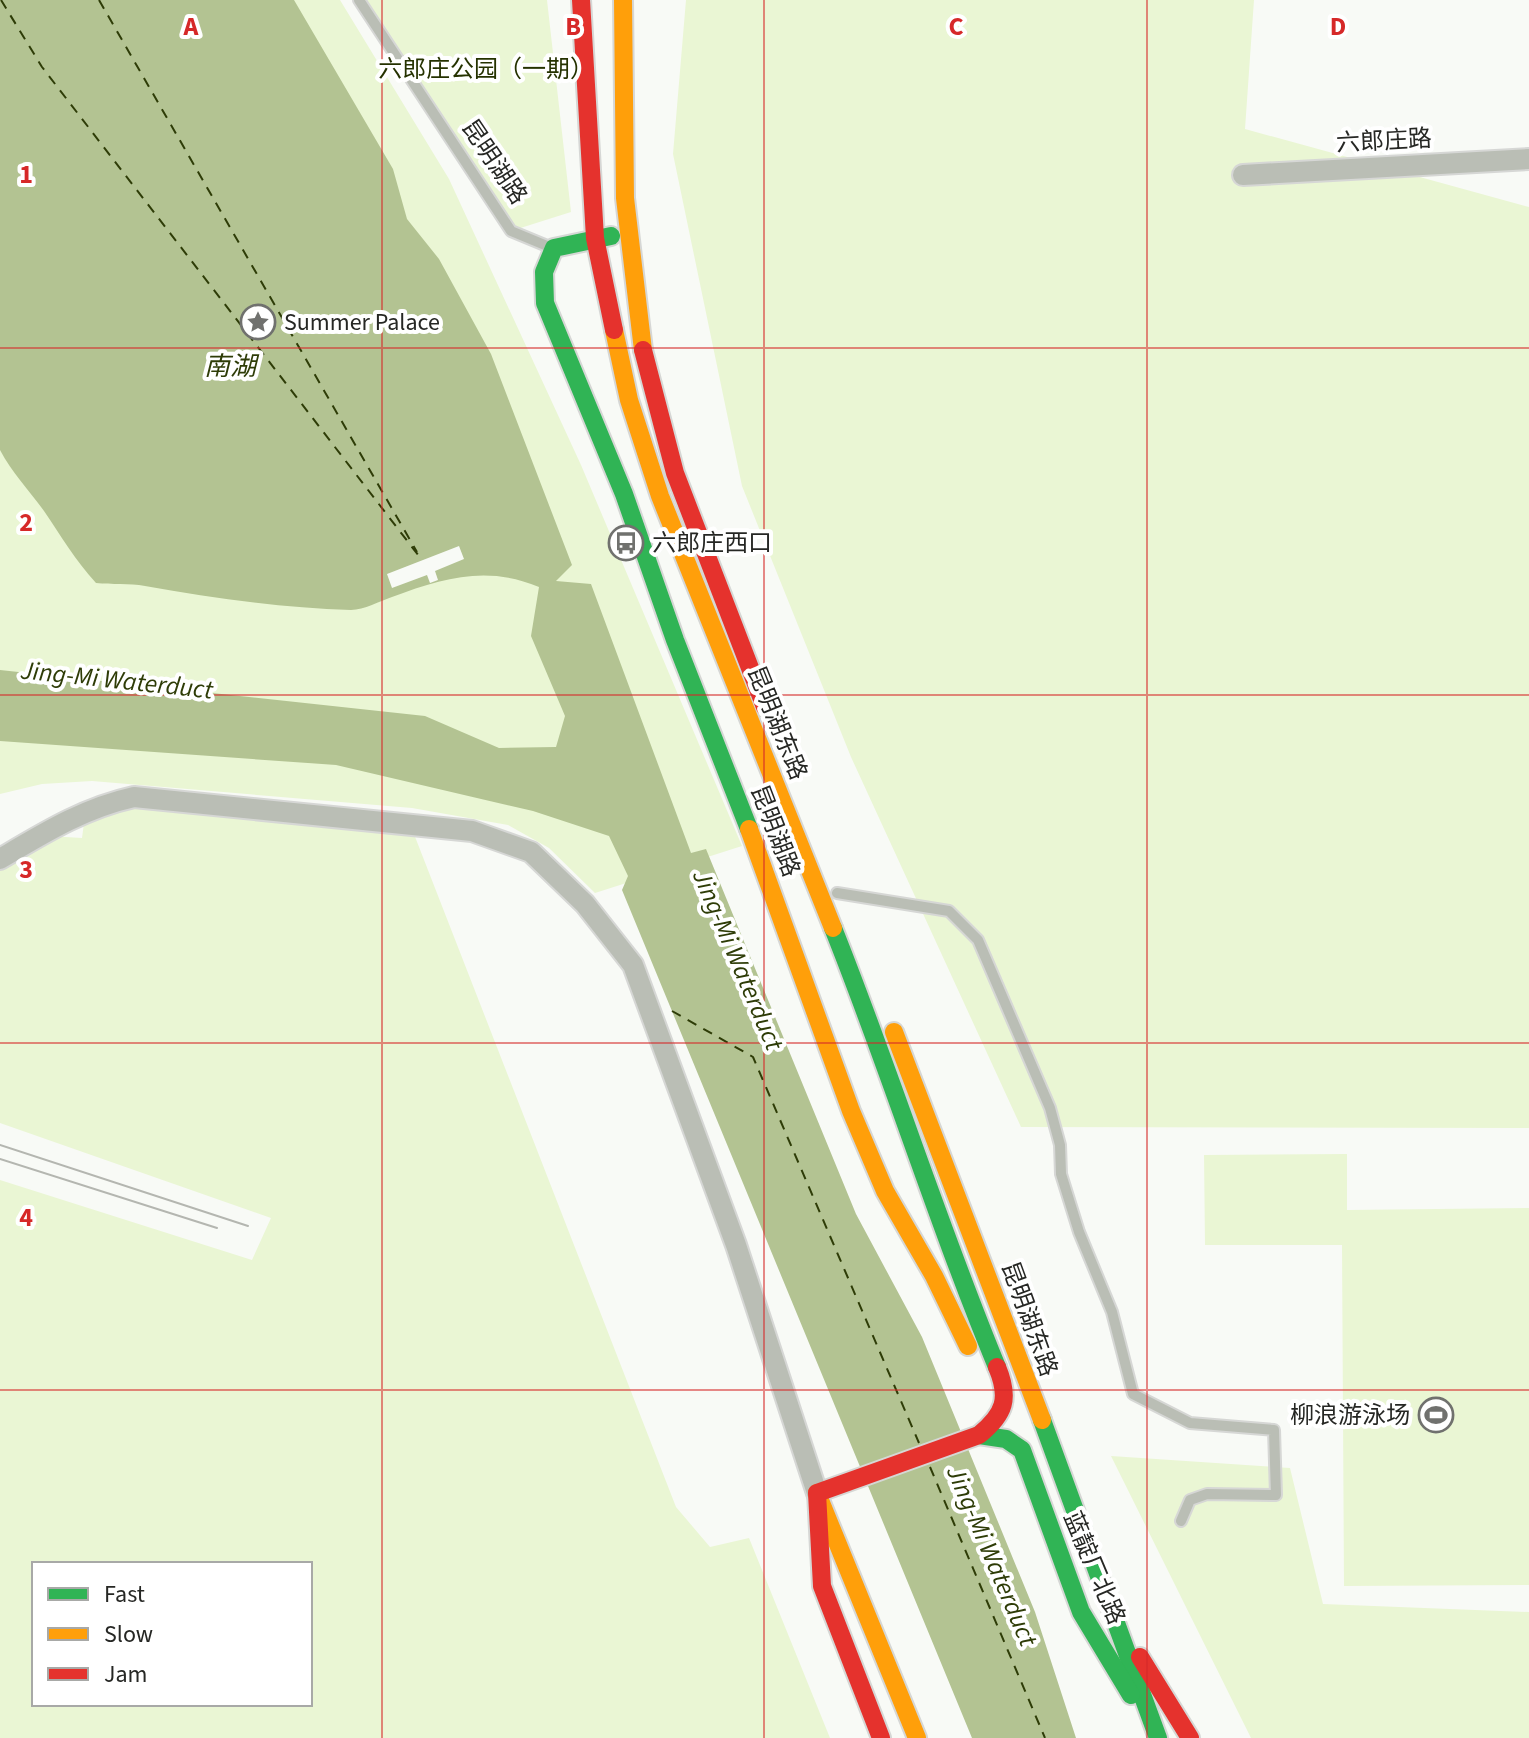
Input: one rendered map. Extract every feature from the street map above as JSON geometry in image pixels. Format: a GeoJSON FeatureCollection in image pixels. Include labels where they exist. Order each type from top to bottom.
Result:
{"type":"FeatureCollection","features":[{"type":"Feature","properties":{"kind":"main road","name":"昆明湖东路"},"geometry":{"type":"LineString","coordinates":[[581,0],[595,238],[629,400],[660,496],[881,1047],[951,1256],[1002,1376],[1006,1389],[997,1420]]}},
{"type":"Feature","properties":{"kind":"main road","name":"昆明湖东路"},"geometry":{"type":"LineString","coordinates":[[623,0],[632,295],[650,380],[682,492],[837,893],[886,1011],[1042,1420]]}},
{"type":"Feature","properties":{"kind":"main road"},"geometry":{"type":"LineString","coordinates":[[554,248],[628,234]]}},
{"type":"Feature","properties":{"kind":"main road","name":"昆明湖路"},"geometry":{"type":"LineString","coordinates":[[554,248],[544,272],[545,303],[624,494],[675,640],[778,904],[851,1111],[885,1191],[955,1316],[997,1420]]}},
{"type":"Feature","properties":{"kind":"main road"},"geometry":{"type":"LineString","coordinates":[[817,1493],[979,1435],[997,1420]]}},
{"type":"Feature","properties":{"kind":"main road","name":"蓝靛厂北路"},"geometry":{"type":"LineString","coordinates":[[1042,1420],[1157,1738]]}},
{"type":"Feature","properties":{"kind":"main road","name":"蓝靛厂北路"},"geometry":{"type":"LineString","coordinates":[[979,1435],[1006,1439],[1022,1450],[1081,1612],[1157,1738]]}},
{"type":"Feature","properties":{"kind":"main road"},"geometry":{"type":"LineString","coordinates":[[817,1493],[822,1586],[881,1738]]}},
{"type":"Feature","properties":{"kind":"main road"},"geometry":{"type":"LineString","coordinates":[[817,1493],[917,1738]]}},
{"type":"Feature","properties":{"kind":"main road"},"geometry":{"type":"LineString","coordinates":[[1109,1606],[1190,1738]]}},
{"type":"Feature","properties":{"kind":"street","name":"六郎庄路"},"geometry":{"type":"LineString","coordinates":[[1243,175],[1529,159]]}},
{"type":"Feature","properties":{"kind":"street"},"geometry":{"type":"LineString","coordinates":[[0,859],[67,820],[104,804],[134,797],[472,831],[531,852],[585,904],[633,965],[736,1245],[817,1493]]}},
{"type":"Feature","properties":{"kind":"lane","name":"昆明湖路"},"geometry":{"type":"LineString","coordinates":[[359,0],[511,231],[554,248]]}},
{"type":"Feature","properties":{"kind":"lane"},"geometry":{"type":"LineString","coordinates":[[837,893],[949,911],[978,940],[1050,1108],[1060,1145],[1061,1174],[1079,1232],[1108,1301],[1133,1394],[1190,1423],[1274,1430],[1276,1495],[1207,1494],[1190,1500],[1181,1521]]}},
{"type":"Feature","properties":{"kind":"green space","name":"Summer Palace"},"geometry":{"type":"Polygon","coordinates":[[[0,0],[340,0],[449,179],[581,465],[742,846],[595,893],[549,848],[508,825],[412,808],[92,781],[42,784],[0,794],[0,0]]]}},
{"type":"Feature","properties":{"kind":"green space","name":"六郎庄公园（一期）"},"geometry":{"type":"Polygon","coordinates":[[[359,0],[547,0],[571,212],[511,231],[359,0]]]}},
{"type":"Feature","properties":{"kind":"green space"},"geometry":{"type":"Polygon","coordinates":[[[686,0],[1254,0],[1245,129],[1529,207],[1529,1128],[1021,1127],[851,757],[742,486],[673,154],[686,0]]]}},
{"type":"Feature","properties":{"kind":"green space"},"geometry":{"type":"Polygon","coordinates":[[[139,800],[412,829],[676,1507],[710,1547],[749,1538],[830,1738],[0,1738],[0,1180],[252,1260],[271,1218],[0,1123],[0,864],[49,836],[82,838],[84,823],[139,800]]]}},
{"type":"Feature","properties":{"kind":"green space","name":"柳浪游泳场"},"geometry":{"type":"Polygon","coordinates":[[[1347,1154],[1347,1210],[1529,1208],[1529,1585],[1344,1586],[1342,1245],[1205,1245],[1204,1155],[1347,1154]]]}},
{"type":"Feature","properties":{"kind":"green space"},"geometry":{"type":"Polygon","coordinates":[[[1111,1456],[1290,1468],[1323,1604],[1529,1612],[1529,1738],[1251,1738],[1111,1456]]]}},
{"type":"Feature","properties":{"kind":"water","name":"南湖"},"geometry":{"type":"Polygon","coordinates":[[[0,0],[294,0],[393,169],[407,219],[439,259],[491,354],[572,565],[556,581],[591,584],[691,853],[706,849],[856,1214],[922,1337],[1035,1612],[1076,1738],[972,1738],[622,890],[628,876],[609,836],[533,811],[336,765],[0,741],[0,670],[425,716],[499,748],[556,747],[565,716],[531,636],[539,587],[520,580],[483,575],[447,580],[351,610],[273,605],[139,585],[96,583],[81,566],[0,450],[0,0]]]}},
{"type":"Feature","properties":{"kind":"pier"},"geometry":{"type":"Polygon","coordinates":[[[459,546],[464,559],[435,571],[438,580],[430,583],[427,575],[392,588],[387,574],[459,546]]]}},
{"type":"Feature","properties":{"kind":"ferry route"},"geometry":{"type":"LineString","coordinates":[[1,0],[42,67],[422,560]]}},
{"type":"Feature","properties":{"kind":"ferry route"},"geometry":{"type":"LineString","coordinates":[[99,0],[417,552]]}},
{"type":"Feature","properties":{"kind":"ferry route"},"geometry":{"type":"LineString","coordinates":[[672,1011],[753,1057],[919,1443]]}},
{"type":"Feature","properties":{"kind":"ferry route"},"geometry":{"type":"LineString","coordinates":[[930,1467],[1045,1738]]}},
{"type":"Feature","properties":{"kind":"tram line"},"geometry":{"type":"LineString","coordinates":[[0,1145],[248,1226]]}},
{"type":"Feature","properties":{"kind":"tram line"},"geometry":{"type":"LineString","coordinates":[[0,1159],[217,1228]]}},
{"type":"Feature","properties":{"kind":"traffic: fast"},"geometry":{"type":"LineString","coordinates":[[611,236],[554,248],[544,272],[545,303],[624,494],[675,640],[749,829]]}},
{"type":"Feature","properties":{"kind":"traffic: fast"},"geometry":{"type":"LineString","coordinates":[[833,928],[997,1367]]}},
{"type":"Feature","properties":{"kind":"traffic: fast"},"geometry":{"type":"LineString","coordinates":[[1042,1420],[1158,1738]]}},
{"type":"Feature","properties":{"kind":"traffic: fast"},"geometry":{"type":"LineString","coordinates":[[979,1435],[1006,1439],[1022,1450],[1081,1612],[1131,1695]]}},
{"type":"Feature","properties":{"kind":"traffic: slow"},"geometry":{"type":"LineString","coordinates":[[623,0],[625,198],[643,350]]}},
{"type":"Feature","properties":{"kind":"traffic: slow"},"geometry":{"type":"LineString","coordinates":[[614,330],[629,400],[660,496],[833,928]]}},
{"type":"Feature","properties":{"kind":"traffic: slow"},"geometry":{"type":"LineString","coordinates":[[749,829],[851,1111],[885,1191],[934,1276],[968,1346]]}},
{"type":"Feature","properties":{"kind":"traffic: slow"},"geometry":{"type":"LineString","coordinates":[[894,1032],[1042,1420]]}},
{"type":"Feature","properties":{"kind":"traffic: slow"},"geometry":{"type":"LineString","coordinates":[[817,1493],[917,1738]]}},
{"type":"Feature","properties":{"kind":"traffic: jam"},"geometry":{"type":"LineString","coordinates":[[581,0],[595,238],[614,330]]}},
{"type":"Feature","properties":{"kind":"traffic: jam"},"geometry":{"type":"LineString","coordinates":[[643,350],[675,473],[765,707]]}},
{"type":"Feature","properties":{"kind":"traffic: jam"},"geometry":{"type":"LineString","coordinates":[[881,1738],[822,1586],[817,1493],[979,1435],[995,1420],[1003,1405],[1003,1388],[997,1367]]}},
{"type":"Feature","properties":{"kind":"traffic: jam"},"geometry":{"type":"LineString","coordinates":[[1140,1657],[1190,1738]]}},
{"type":"Feature","properties":{"kind":"place","name":"Summer Palace"},"geometry":{"type":"Point","coordinates":[258,322]}},
{"type":"Feature","properties":{"kind":"place","name":"六郎庄西口"},"geometry":{"type":"Point","coordinates":[626,543]}},
{"type":"Feature","properties":{"kind":"place","name":"柳浪游泳场"},"geometry":{"type":"Point","coordinates":[1436,1415]}},
{"type":"Feature","properties":{"kind":"water label","name":"Jing-Mi Waterduct"},"geometry":{"type":"Point","coordinates":[117,680]}},
{"type":"Feature","properties":{"kind":"water label","name":"Jing-Mi Waterduct"},"geometry":{"type":"Point","coordinates":[738,960]}},
{"type":"Feature","properties":{"kind":"water label","name":"Jing-Mi Waterduct"},"geometry":{"type":"Point","coordinates":[992,1556]}}]}
